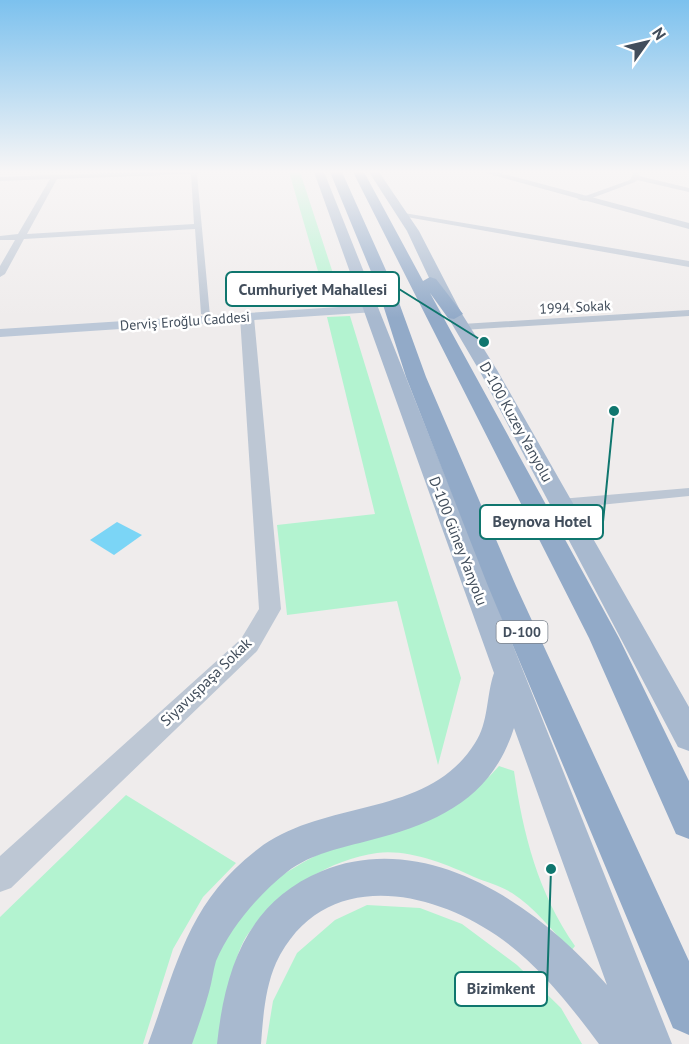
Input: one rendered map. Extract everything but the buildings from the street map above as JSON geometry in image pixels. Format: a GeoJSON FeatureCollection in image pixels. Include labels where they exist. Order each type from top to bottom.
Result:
{"type":"FeatureCollection","features":[{"type":"Feature","properties":{"kind":"highway","name":"D-100"},"geometry":{"type":"LineString","coordinates":[[357,221],[385,286],[416,377],[494,566],[689,1012]]}},
{"type":"Feature","properties":{"kind":"highway"},"geometry":{"type":"LineString","coordinates":[[384,221],[604,638],[689,821]]}},
{"type":"Feature","properties":{"kind":"highway"},"geometry":{"type":"LineString","coordinates":[[394,221],[431,284],[458,321]]}},
{"type":"Feature","properties":{"kind":"highway"},"geometry":{"type":"LineString","coordinates":[[368,247],[370,274],[393,365]]}},
{"type":"Feature","properties":{"kind":"main road","name":"D-100 Güney Yanyolu"},"geometry":{"type":"LineString","coordinates":[[337,221],[650,1044]]}},
{"type":"Feature","properties":{"kind":"main road","name":"D-100 Kuzey Yanyolu"},"geometry":{"type":"LineString","coordinates":[[406,221],[442,286],[458,321],[689,737]]}},
{"type":"Feature","properties":{"kind":"main road","name":"Derviş Eroğlu Caddesi"},"geometry":{"type":"LineString","coordinates":[[0,327],[369,306]]}},
{"type":"Feature","properties":{"kind":"main road","name":"Derviş Eroğlu Caddesi"},"geometry":{"type":"LineString","coordinates":[[0,333],[206,316]]}},
{"type":"Feature","properties":{"kind":"main road"},"geometry":{"type":"LineString","coordinates":[[170,1044],[200,950],[221,914],[242,888],[274,860],[304,841],[425,806],[459,786],[479,768],[495,743],[502,723],[508,674]]}},
{"type":"Feature","properties":{"kind":"main road"},"geometry":{"type":"LineString","coordinates":[[657,676],[689,693]]}},
{"type":"Feature","properties":{"kind":"main road"},"geometry":{"type":"LineString","coordinates":[[239,1044],[242,1013],[249,983],[263,949],[277,925],[293,908],[317,893],[352,878],[379,874],[419,879],[450,890],[510,922],[571,978],[626,1044]]}},
{"type":"Feature","properties":{"kind":"street"},"geometry":{"type":"LineString","coordinates":[[0,274],[30,221]]}},
{"type":"Feature","properties":{"kind":"street"},"geometry":{"type":"LineString","coordinates":[[198,221],[206,316]]}},
{"type":"Feature","properties":{"kind":"street"},"geometry":{"type":"LineString","coordinates":[[437,221],[687,265]]}},
{"type":"Feature","properties":{"kind":"street"},"geometry":{"type":"LineString","coordinates":[[668,221],[689,226]]}},
{"type":"Feature","properties":{"kind":"street"},"geometry":{"type":"LineString","coordinates":[[413,231],[434,225],[454,224]]}},
{"type":"Feature","properties":{"kind":"street"},"geometry":{"type":"LineString","coordinates":[[0,238],[198,226]]}},
{"type":"Feature","properties":{"kind":"street","name":"Siyavuşpaşa Sokak"},"geometry":{"type":"LineString","coordinates":[[0,877],[249,645],[270,609],[247,314]]}},
{"type":"Feature","properties":{"kind":"street","name":"1994. Sokak"},"geometry":{"type":"LineString","coordinates":[[458,321],[689,314]]}},
{"type":"Feature","properties":{"kind":"street"},"geometry":{"type":"LineString","coordinates":[[560,504],[689,492]]}},
{"type":"Feature","properties":{"kind":"green space"},"geometry":{"type":"Polygon","coordinates":[[[303,221],[316,221],[342,301],[327,302],[303,221]]]}},
{"type":"Feature","properties":{"kind":"green space"},"geometry":{"type":"Polygon","coordinates":[[[350,316],[461,678],[438,765],[397,601],[287,615],[277,525],[375,514],[327,317],[350,316]]]}},
{"type":"Feature","properties":{"kind":"green space"},"geometry":{"type":"Polygon","coordinates":[[[499,766],[514,771],[522,817],[534,862],[551,905],[575,946],[571,951],[528,905],[503,888],[414,855],[389,852],[358,857],[322,871],[305,881],[288,892],[260,919],[248,934],[237,957],[219,1044],[189,1044],[221,938],[228,923],[245,903],[280,876],[319,854],[442,809],[482,784],[499,766]]]}},
{"type":"Feature","properties":{"kind":"green space"},"geometry":{"type":"Polygon","coordinates":[[[126,795],[236,863],[203,897],[173,949],[143,1044],[0,1044],[0,917],[126,795]]]}},
{"type":"Feature","properties":{"kind":"green space"},"geometry":{"type":"Polygon","coordinates":[[[367,905],[420,908],[462,924],[517,965],[561,1008],[582,1044],[266,1044],[273,1001],[297,953],[335,920],[367,905]]]}},
{"type":"Feature","properties":{"kind":"water"},"geometry":{"type":"Polygon","coordinates":[[[117,522],[142,535],[114,555],[90,540],[117,522]]]}},
{"type":"Feature","properties":{"kind":"place","name":"Cumhuriyet Mahallesi"},"geometry":{"type":"Point","coordinates":[484,342]}},
{"type":"Feature","properties":{"kind":"place","name":"Beynova Hotel"},"geometry":{"type":"Point","coordinates":[614,411]}},
{"type":"Feature","properties":{"kind":"place","name":"Bizimkent"},"geometry":{"type":"Point","coordinates":[551,869]}}]}
